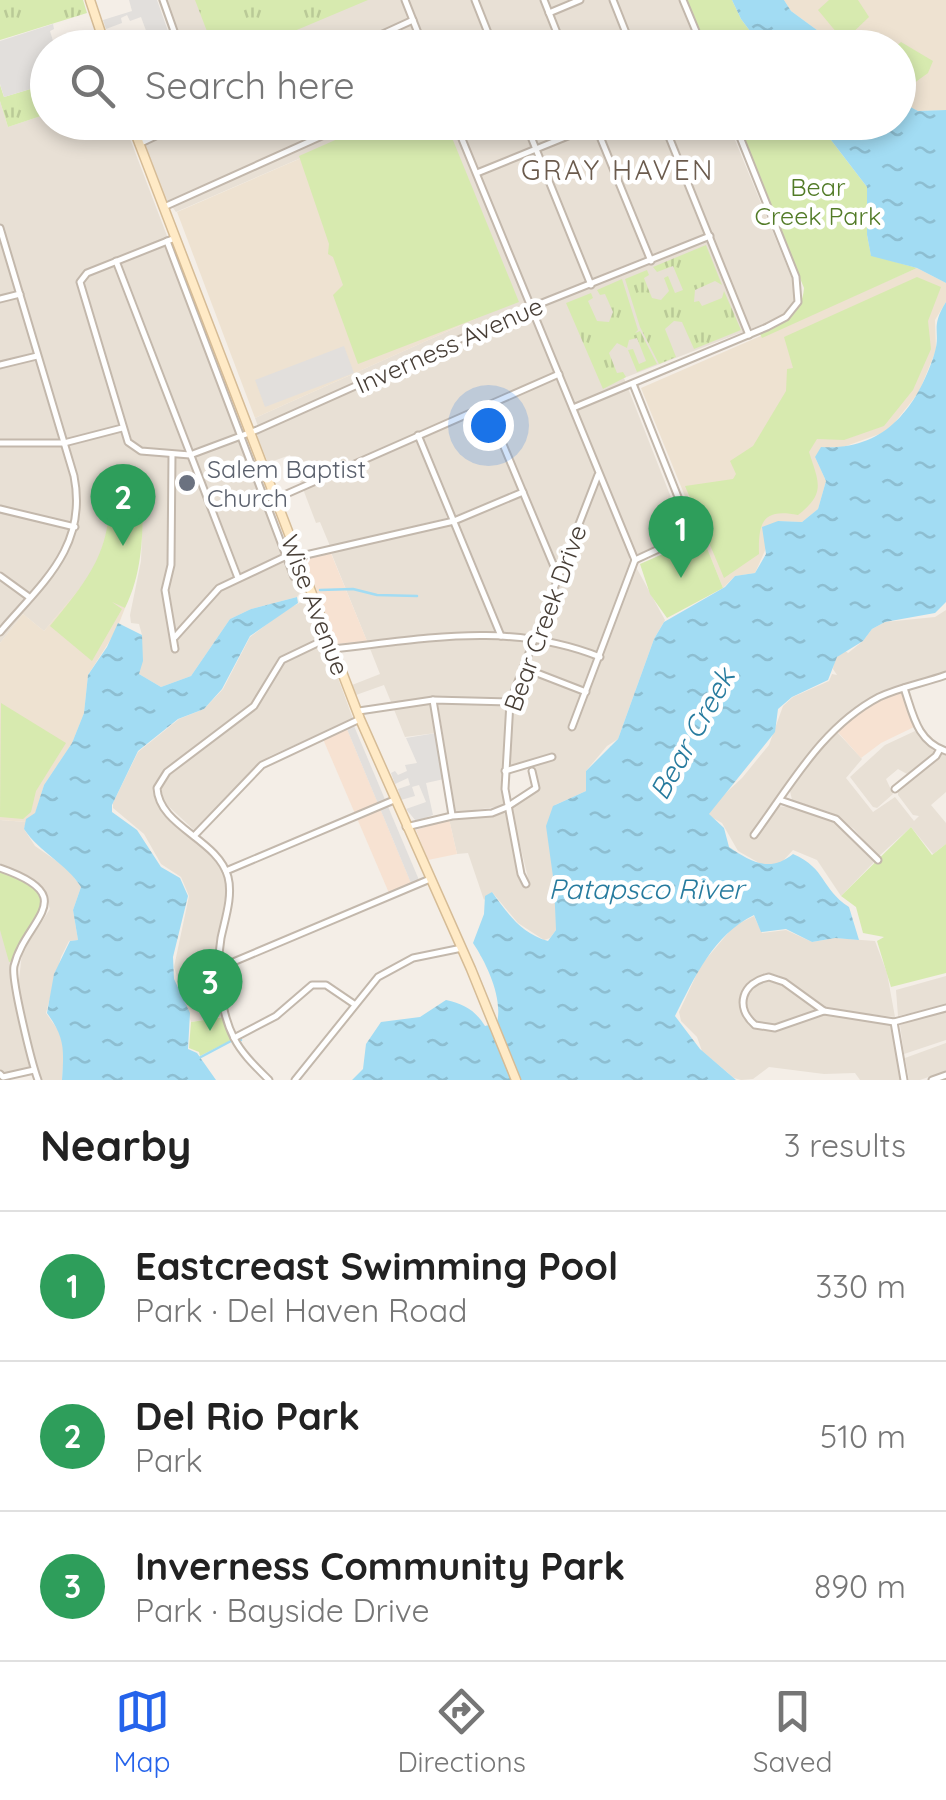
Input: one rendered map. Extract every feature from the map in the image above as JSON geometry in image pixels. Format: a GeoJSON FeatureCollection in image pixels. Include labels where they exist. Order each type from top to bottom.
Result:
{"type":"FeatureCollection","features":[{"type":"Feature","properties":{"kind":"main road"},"geometry":{"type":"LineString","coordinates":[[90,0],[100,30]]}},
{"type":"Feature","properties":{"kind":"main road","name":"Wise Avenue"},"geometry":{"type":"LineString","coordinates":[[138,140],[171,240],[245,434],[275,499],[293,555],[358,716],[462,948],[516,1080]]}},
{"type":"Feature","properties":{"kind":"street"},"geometry":{"type":"LineString","coordinates":[[163,0],[174,30]]}},
{"type":"Feature","properties":{"kind":"street"},"geometry":{"type":"LineString","coordinates":[[405,0],[417,30]]}},
{"type":"Feature","properties":{"kind":"street"},"geometry":{"type":"LineString","coordinates":[[475,0],[487,30]]}},
{"type":"Feature","properties":{"kind":"street"},"geometry":{"type":"LineString","coordinates":[[544,0],[556,30]]}},
{"type":"Feature","properties":{"kind":"street"},"geometry":{"type":"LineString","coordinates":[[549,13],[580,0]]}},
{"type":"Feature","properties":{"kind":"street"},"geometry":{"type":"LineString","coordinates":[[613,0],[625,30]]}},
{"type":"Feature","properties":{"kind":"street"},"geometry":{"type":"LineString","coordinates":[[683,0],[695,30]]}},
{"type":"Feature","properties":{"kind":"street"},"geometry":{"type":"LineString","coordinates":[[391,30],[413,20]]}},
{"type":"Feature","properties":{"kind":"street"},"geometry":{"type":"LineString","coordinates":[[139,144],[148,140]]}},
{"type":"Feature","properties":{"kind":"street"},"geometry":{"type":"LineString","coordinates":[[163,208],[313,140]]}},
{"type":"Feature","properties":{"kind":"street"},"geometry":{"type":"LineString","coordinates":[[462,140],[635,560],[572,728]]}},
{"type":"Feature","properties":{"kind":"street"},"geometry":{"type":"LineString","coordinates":[[532,140],[591,285]]}},
{"type":"Feature","properties":{"kind":"street"},"geometry":{"type":"LineString","coordinates":[[476,174],[557,140]]}},
{"type":"Feature","properties":{"kind":"street"},"geometry":{"type":"LineString","coordinates":[[601,140],[652,260]]}},
{"type":"Feature","properties":{"kind":"street"},"geometry":{"type":"LineString","coordinates":[[670,140],[749,335]]}},
{"type":"Feature","properties":{"kind":"street"},"geometry":{"type":"LineString","coordinates":[[573,408],[749,335],[792,312],[800,289],[741,140]]}},
{"type":"Feature","properties":{"kind":"street"},"geometry":{"type":"LineString","coordinates":[[0,632],[63,556],[76,527],[77,492],[1,233]]}},
{"type":"Feature","properties":{"kind":"street","name":"Inverness Avenue"},"geometry":{"type":"LineString","coordinates":[[190,455],[710,236]]}},
{"type":"Feature","properties":{"kind":"street"},"geometry":{"type":"LineString","coordinates":[[171,240],[87,273],[80,282],[128,442],[135,450],[190,455]]}},
{"type":"Feature","properties":{"kind":"street"},"geometry":{"type":"LineString","coordinates":[[116,261],[238,578]]}},
{"type":"Feature","properties":{"kind":"street"},"geometry":{"type":"LineString","coordinates":[[0,299],[20,294]]}},
{"type":"Feature","properties":{"kind":"street"},"geometry":{"type":"LineString","coordinates":[[0,365],[38,356]]}},
{"type":"Feature","properties":{"kind":"street"},"geometry":{"type":"LineString","coordinates":[[275,499],[559,374]]}},
{"type":"Feature","properties":{"kind":"street"},"geometry":{"type":"LineString","coordinates":[[632,383],[690,527],[689,535],[680,542],[635,560]]}},
{"type":"Feature","properties":{"kind":"street"},"geometry":{"type":"LineString","coordinates":[[0,442],[64,443],[122,428]]}},
{"type":"Feature","properties":{"kind":"street","name":"Wise Avenue"},"geometry":{"type":"LineString","coordinates":[[245,434],[293,555],[294,577]]}},
{"type":"Feature","properties":{"kind":"street"},"geometry":{"type":"LineString","coordinates":[[418,435],[501,636]]}},
{"type":"Feature","properties":{"kind":"street"},"geometry":{"type":"LineString","coordinates":[[502,442],[558,576]]}},
{"type":"Feature","properties":{"kind":"street"},"geometry":{"type":"LineString","coordinates":[[172,454],[171,564],[165,590],[176,650]]}},
{"type":"Feature","properties":{"kind":"street","name":"Bear Creek Drive"},"geometry":{"type":"LineString","coordinates":[[526,884],[507,807],[510,702],[599,472]]}},
{"type":"Feature","properties":{"kind":"street"},"geometry":{"type":"LineString","coordinates":[[175,637],[213,594],[238,578],[293,555],[454,521],[523,492]]}},
{"type":"Feature","properties":{"kind":"street"},"geometry":{"type":"LineString","coordinates":[[0,509],[76,527]]}},
{"type":"Feature","properties":{"kind":"street"},"geometry":{"type":"LineString","coordinates":[[0,576],[29,597]]}},
{"type":"Feature","properties":{"kind":"street"},"geometry":{"type":"LineString","coordinates":[[332,649],[424,636],[501,636],[562,643],[600,657]]}},
{"type":"Feature","properties":{"kind":"street"},"geometry":{"type":"LineString","coordinates":[[268,1080],[234,1038],[219,968],[230,890],[226,871],[220,860],[160,803],[157,788],[161,778],[254,706],[282,660],[328,638]]}},
{"type":"Feature","properties":{"kind":"street"},"geometry":{"type":"LineString","coordinates":[[524,668],[586,692]]}},
{"type":"Feature","properties":{"kind":"street"},"geometry":{"type":"LineString","coordinates":[[754,835],[827,736],[866,705],[946,675]]}},
{"type":"Feature","properties":{"kind":"street"},"geometry":{"type":"LineString","coordinates":[[895,789],[943,750],[928,743],[920,732],[904,688]]}},
{"type":"Feature","properties":{"kind":"street"},"geometry":{"type":"LineString","coordinates":[[194,836],[267,761],[358,716],[433,700],[510,702]]}},
{"type":"Feature","properties":{"kind":"street"},"geometry":{"type":"LineString","coordinates":[[433,700],[452,816]]}},
{"type":"Feature","properties":{"kind":"street"},"geometry":{"type":"LineString","coordinates":[[505,772],[552,757]]}},
{"type":"Feature","properties":{"kind":"street"},"geometry":{"type":"LineString","coordinates":[[406,826],[507,807],[536,788],[532,771]]}},
{"type":"Feature","properties":{"kind":"street"},"geometry":{"type":"LineString","coordinates":[[226,871],[394,800]]}},
{"type":"Feature","properties":{"kind":"street"},"geometry":{"type":"LineString","coordinates":[[780,800],[836,819],[878,860]]}},
{"type":"Feature","properties":{"kind":"street"},"geometry":{"type":"LineString","coordinates":[[0,868],[37,888],[45,902],[44,913],[22,946],[13,970],[38,1080]]}},
{"type":"Feature","properties":{"kind":"street"},"geometry":{"type":"LineString","coordinates":[[219,968],[430,879]]}},
{"type":"Feature","properties":{"kind":"street"},"geometry":{"type":"LineString","coordinates":[[295,1080],[373,981],[412,958],[462,948]]}},
{"type":"Feature","properties":{"kind":"street"},"geometry":{"type":"LineString","coordinates":[[824,1011],[764,1029],[746,1016],[743,996],[756,980],[774,977],[824,1011],[894,1022],[946,1008]]}},
{"type":"Feature","properties":{"kind":"street"},"geometry":{"type":"LineString","coordinates":[[234,1038],[276,1016],[312,985],[326,985],[354,1004]]}},
{"type":"Feature","properties":{"kind":"street"},"geometry":{"type":"LineString","coordinates":[[894,1022],[904,1080]]}},
{"type":"Feature","properties":{"kind":"street"},"geometry":{"type":"LineString","coordinates":[[2,1077],[34,1070]]}},
{"type":"Feature","properties":{"kind":"street"},"geometry":{"type":"LineString","coordinates":[[932,1080],[946,1075]]}},
{"type":"Feature","properties":{"kind":"shaded area"},"geometry":{"type":"Polygon","coordinates":[[[129,0],[157,0],[168,30],[146,30],[141,17],[130,21],[127,15],[121,18],[122,23],[106,29],[103,20],[132,11],[129,0]]]}},
{"type":"Feature","properties":{"kind":"shaded area"},"geometry":{"type":"Polygon","coordinates":[[[158,0],[199,0],[209,30],[169,30],[158,0]]]}},
{"type":"Feature","properties":{"kind":"shaded area"},"geometry":{"type":"Polygon","coordinates":[[[362,0],[679,0],[691,30],[292,30],[362,0]]]}},
{"type":"Feature","properties":{"kind":"shaded area"},"geometry":{"type":"Polygon","coordinates":[[[784,0],[946,0],[946,110],[916,110],[916,30],[817,30],[791,11],[784,0]]]}},
{"type":"Feature","properties":{"kind":"shaded area"},"geometry":{"type":"Polygon","coordinates":[[[30,31],[30,89],[4,97],[0,84],[0,41],[30,31]]]}},
{"type":"Feature","properties":{"kind":"shaded area"},"geometry":{"type":"Polygon","coordinates":[[[0,101],[8,127],[30,120],[30,140],[130,140],[301,591],[297,597],[230,619],[191,676],[161,687],[139,674],[142,635],[139,624],[131,623],[130,615],[141,561],[144,482],[109,480],[109,529],[88,579],[44,631],[23,614],[0,643],[0,101]]]}},
{"type":"Feature","properties":{"kind":"shaded area"},"geometry":{"type":"Polygon","coordinates":[[[143,140],[343,140],[176,212],[165,197],[143,140]]]}},
{"type":"Feature","properties":{"kind":"shaded area"},"geometry":{"type":"Polygon","coordinates":[[[343,140],[394,140],[513,302],[255,418],[177,212],[343,140]]]}},
{"type":"Feature","properties":{"kind":"shaded area"},"geometry":{"type":"Polygon","coordinates":[[[445,140],[735,140],[795,286],[794,304],[774,320],[624,378],[685,533],[629,558],[632,566],[598,652],[539,636],[559,568],[504,440],[501,441],[519,491],[454,516],[436,470],[432,472],[447,518],[330,546],[320,522],[316,523],[290,455],[268,463],[257,436],[260,432],[255,418],[513,302],[445,140]]]}},
{"type":"Feature","properties":{"kind":"shaded area"},"geometry":{"type":"Polygon","coordinates":[[[917,268],[946,283],[946,302],[935,320],[936,350],[919,392],[888,431],[815,457],[826,481],[818,509],[802,522],[778,521],[755,573],[735,576],[723,588],[703,538],[695,537],[695,521],[641,388],[917,268]]]}},
{"type":"Feature","properties":{"kind":"shaded area"},"geometry":{"type":"Polygon","coordinates":[[[344,346],[354,373],[265,407],[255,380],[344,346]]]}},
{"type":"Feature","properties":{"kind":"shaded area"},"geometry":{"type":"Polygon","coordinates":[[[522,495],[556,577],[532,636],[503,633],[458,523],[522,495]]]}},
{"type":"Feature","properties":{"kind":"shaded area"},"geometry":{"type":"Polygon","coordinates":[[[451,524],[497,634],[437,633],[367,641],[330,550],[451,524]]]}},
{"type":"Feature","properties":{"kind":"shaded area"},"geometry":{"type":"Polygon","coordinates":[[[330,551],[367,641],[337,644],[305,559],[330,551]]]}},
{"type":"Feature","properties":{"kind":"shaded area"},"geometry":{"type":"Polygon","coordinates":[[[636,567],[665,620],[654,639],[618,739],[586,771],[586,791],[555,805],[556,930],[544,940],[518,923],[492,892],[484,900],[468,853],[457,854],[449,819],[507,812],[523,887],[530,886],[511,808],[538,789],[533,767],[553,759],[508,766],[513,699],[524,673],[529,672],[582,693],[573,728],[636,567]]]}},
{"type":"Feature","properties":{"kind":"shaded area"},"geometry":{"type":"Polygon","coordinates":[[[84,583],[125,608],[116,631],[88,675],[84,713],[72,743],[44,785],[35,814],[26,822],[0,820],[0,643],[23,614],[44,631],[84,583]]]}},
{"type":"Feature","properties":{"kind":"shaded area"},"geometry":{"type":"Polygon","coordinates":[[[308,599],[320,638],[278,658],[252,704],[162,773],[154,791],[161,809],[217,861],[227,887],[215,956],[224,1016],[191,1022],[174,967],[189,896],[181,877],[161,864],[144,834],[113,808],[113,803],[138,752],[179,719],[204,709],[223,689],[250,637],[287,609],[308,599]]]}},
{"type":"Feature","properties":{"kind":"shaded area"},"geometry":{"type":"Polygon","coordinates":[[[946,610],[946,672],[876,696],[842,719],[830,730],[777,806],[804,809],[837,820],[877,859],[841,896],[817,860],[793,850],[782,862],[766,867],[738,851],[722,823],[704,813],[742,778],[769,745],[783,706],[793,697],[829,681],[832,674],[837,675],[833,669],[837,644],[848,653],[885,622],[935,617],[946,610]]]}},
{"type":"Feature","properties":{"kind":"shaded area"},"geometry":{"type":"Polygon","coordinates":[[[463,637],[531,640],[507,698],[433,697],[391,702],[384,685],[356,695],[352,685],[380,674],[369,646],[463,637]]]}},
{"type":"Feature","properties":{"kind":"shaded area"},"geometry":{"type":"Polygon","coordinates":[[[536,640],[596,657],[587,683],[581,687],[529,666],[536,640]]]}},
{"type":"Feature","properties":{"kind":"shaded area"},"geometry":{"type":"Polygon","coordinates":[[[322,644],[327,648],[353,719],[255,766],[195,831],[165,803],[161,796],[163,779],[258,707],[286,660],[322,644]]]}},
{"type":"Feature","properties":{"kind":"shaded area"},"geometry":{"type":"Polygon","coordinates":[[[900,690],[914,727],[861,758],[837,731],[871,704],[900,690]]]}},
{"type":"Feature","properties":{"kind":"shaded area"},"geometry":{"type":"Polygon","coordinates":[[[431,702],[436,733],[405,737],[393,707],[431,702]]]}},
{"type":"Feature","properties":{"kind":"shaded area"},"geometry":{"type":"Polygon","coordinates":[[[438,703],[506,704],[502,806],[455,813],[438,703]]]}},
{"type":"Feature","properties":{"kind":"shaded area"},"geometry":{"type":"Polygon","coordinates":[[[354,726],[419,880],[411,883],[347,729],[354,726]]]}},
{"type":"Feature","properties":{"kind":"shaded area"},"geometry":{"type":"Polygon","coordinates":[[[347,729],[411,883],[389,893],[323,739],[347,729]]]}},
{"type":"Feature","properties":{"kind":"shaded area"},"geometry":{"type":"Polygon","coordinates":[[[836,731],[862,759],[846,778],[873,812],[895,797],[914,821],[919,816],[913,815],[898,791],[942,753],[946,754],[946,792],[931,805],[946,823],[946,844],[933,854],[911,827],[878,857],[854,829],[832,813],[792,800],[790,791],[836,731]]]}},
{"type":"Feature","properties":{"kind":"shaded area"},"geometry":{"type":"Polygon","coordinates":[[[915,731],[935,752],[907,774],[898,769],[886,779],[893,794],[877,808],[873,807],[850,777],[885,745],[915,731]]]}},
{"type":"Feature","properties":{"kind":"shaded area"},"geometry":{"type":"Polygon","coordinates":[[[436,733],[444,779],[426,783],[433,815],[416,821],[406,809],[426,802],[419,785],[412,787],[415,796],[401,800],[398,789],[410,785],[408,778],[395,784],[391,773],[395,771],[398,775],[407,771],[405,765],[417,763],[406,738],[436,733]]]}},
{"type":"Feature","properties":{"kind":"shaded area"},"geometry":{"type":"Polygon","coordinates":[[[449,819],[457,854],[428,860],[416,830],[449,819]]]}},
{"type":"Feature","properties":{"kind":"shaded area"},"geometry":{"type":"Polygon","coordinates":[[[0,820],[26,822],[24,829],[35,846],[68,869],[81,887],[73,910],[78,940],[69,941],[61,957],[46,1013],[60,1033],[64,1050],[62,1080],[41,1080],[38,1072],[0,1080],[0,924],[18,989],[22,953],[50,909],[44,891],[0,863],[0,820]]]}},
{"type":"Feature","properties":{"kind":"shaded area"},"geometry":{"type":"Polygon","coordinates":[[[754,916],[762,933],[786,930],[812,942],[835,938],[875,941],[887,973],[895,1017],[822,1006],[778,975],[765,973],[742,992],[741,1006],[747,1019],[768,1031],[825,1014],[890,1023],[901,1080],[860,1080],[855,1073],[824,1074],[769,1067],[753,1079],[741,1080],[702,1051],[679,1012],[701,965],[734,926],[754,916]]]}},
{"type":"Feature","properties":{"kind":"shaded area"},"geometry":{"type":"Polygon","coordinates":[[[946,976],[946,1005],[898,1016],[896,990],[946,976]]]}},
{"type":"Feature","properties":{"kind":"shaded area"},"geometry":{"type":"Polygon","coordinates":[[[767,979],[785,984],[821,1010],[770,1026],[757,1023],[745,1000],[752,986],[767,979]]]}},
{"type":"Feature","properties":{"kind":"shaded area"},"geometry":{"type":"Polygon","coordinates":[[[946,1010],[946,1040],[904,1054],[900,1025],[946,1010]]]}},
{"type":"Feature","properties":{"kind":"shaded area"},"geometry":{"type":"Polygon","coordinates":[[[946,1043],[946,1071],[909,1080],[905,1058],[946,1043]]]}},
{"type":"Feature","properties":{"kind":"green space"},"geometry":{"type":"Polygon","coordinates":[[[0,0],[83,0],[87,13],[0,40],[0,0]]]}},
{"type":"Feature","properties":{"kind":"green space"},"geometry":{"type":"Polygon","coordinates":[[[195,0],[368,0],[297,30],[206,30],[195,0]]]}},
{"type":"Feature","properties":{"kind":"green space"},"geometry":{"type":"Polygon","coordinates":[[[687,0],[732,0],[749,30],[699,30],[687,0]]]}},
{"type":"Feature","properties":{"kind":"green space"},"geometry":{"type":"Polygon","coordinates":[[[829,0],[858,0],[869,17],[855,30],[835,30],[818,10],[829,0]]]}},
{"type":"Feature","properties":{"kind":"green space"},"geometry":{"type":"Polygon","coordinates":[[[916,51],[933,61],[928,73],[916,82],[916,51]]]}},
{"type":"Feature","properties":{"kind":"green space"},"geometry":{"type":"Polygon","coordinates":[[[0,85],[4,97],[30,89],[30,120],[8,127],[0,85]]]}},
{"type":"Feature","properties":{"kind":"green space"},"geometry":{"type":"Polygon","coordinates":[[[335,140],[453,140],[519,302],[358,364],[333,295],[343,285],[333,257],[328,254],[329,244],[299,156],[335,140]]]}},
{"type":"Feature","properties":{"kind":"green space","name":"Bear Creek Park"},"geometry":{"type":"Polygon","coordinates":[[[744,140],[831,140],[867,187],[871,255],[917,268],[762,338],[760,334],[784,323],[795,312],[804,288],[744,140]]]}},
{"type":"Feature","properties":{"kind":"green space"},"geometry":{"type":"Polygon","coordinates":[[[706,245],[722,285],[715,281],[695,290],[694,302],[699,301],[702,306],[722,298],[724,291],[741,330],[694,349],[682,322],[674,321],[665,329],[676,357],[659,364],[640,327],[625,279],[647,270],[649,275],[644,278],[652,298],[661,300],[669,291],[664,278],[668,276],[675,293],[683,290],[673,266],[657,272],[653,267],[706,245]]]}},
{"type":"Feature","properties":{"kind":"green space"},"geometry":{"type":"Polygon","coordinates":[[[917,277],[941,287],[928,321],[931,349],[913,390],[884,426],[844,440],[817,439],[809,452],[818,487],[813,500],[798,515],[777,514],[765,520],[759,554],[724,578],[685,486],[733,479],[736,474],[730,461],[753,446],[786,391],[787,369],[793,368],[784,337],[917,277]]]}},
{"type":"Feature","properties":{"kind":"green space"},"geometry":{"type":"Polygon","coordinates":[[[622,279],[638,330],[635,333],[640,331],[657,364],[637,372],[628,350],[633,349],[639,364],[646,361],[637,338],[629,340],[627,348],[617,343],[609,353],[617,373],[623,372],[626,377],[603,389],[566,303],[591,293],[593,298],[588,301],[597,321],[609,322],[613,312],[605,294],[600,295],[597,290],[622,279]]]}},
{"type":"Feature","properties":{"kind":"green space"},"geometry":{"type":"Polygon","coordinates":[[[108,479],[144,483],[141,547],[136,578],[125,608],[112,602],[122,609],[92,661],[50,626],[88,575],[104,542],[108,479]]]}},
{"type":"Feature","properties":{"kind":"green space"},"geometry":{"type":"Polygon","coordinates":[[[693,537],[703,538],[723,588],[667,618],[650,594],[640,564],[688,543],[693,537]]]}},
{"type":"Feature","properties":{"kind":"green space"},"geometry":{"type":"Polygon","coordinates":[[[1,703],[66,743],[36,791],[31,812],[23,819],[0,817],[1,703]]]}},
{"type":"Feature","properties":{"kind":"green space"},"geometry":{"type":"Polygon","coordinates":[[[911,827],[932,855],[946,844],[946,973],[891,987],[877,941],[884,937],[863,933],[856,907],[841,896],[911,827]]]}},
{"type":"Feature","properties":{"kind":"green space"},"geometry":{"type":"Polygon","coordinates":[[[0,871],[22,881],[41,899],[37,919],[9,962],[0,930],[0,871]]]}},
{"type":"Feature","properties":{"kind":"green space"},"geometry":{"type":"Polygon","coordinates":[[[224,1017],[232,1040],[200,1056],[189,1048],[191,1022],[224,1017]]]}},
{"type":"Feature","properties":{"kind":"water"},"geometry":{"type":"Polygon","coordinates":[[[732,0],[784,0],[791,11],[817,30],[749,30],[732,0]]]}},
{"type":"Feature","properties":{"kind":"water"},"geometry":{"type":"Polygon","coordinates":[[[916,110],[946,110],[946,283],[917,268],[871,256],[867,187],[831,140],[916,140],[916,110]]]}},
{"type":"Feature","properties":{"kind":"water","name":"Patapsco River"},"geometry":{"type":"Polygon","coordinates":[[[946,302],[946,602],[935,613],[885,622],[872,629],[863,641],[837,657],[828,680],[792,697],[778,709],[775,732],[709,814],[724,828],[729,847],[745,857],[768,864],[793,854],[812,866],[849,907],[859,940],[835,938],[812,942],[786,929],[761,932],[754,915],[716,945],[675,1016],[700,1049],[736,1080],[352,1080],[363,1069],[366,1044],[381,1022],[420,1017],[446,1000],[468,1009],[485,1026],[497,1023],[496,992],[473,943],[484,914],[485,896],[492,892],[523,928],[548,941],[556,930],[546,826],[553,806],[586,791],[586,771],[618,739],[654,639],[664,622],[725,587],[735,576],[755,573],[766,554],[762,527],[778,521],[802,522],[818,509],[826,481],[815,457],[821,447],[862,442],[894,423],[907,409],[927,375],[937,340],[938,318],[946,302]]]}},
{"type":"Feature","properties":{"kind":"water"},"geometry":{"type":"Polygon","coordinates":[[[297,597],[298,603],[250,636],[222,689],[204,709],[178,719],[138,751],[112,805],[112,812],[137,830],[161,867],[180,878],[188,896],[173,957],[174,979],[190,1013],[188,1049],[197,1053],[216,1080],[62,1080],[62,1044],[47,1013],[54,974],[70,941],[78,940],[73,910],[81,887],[24,829],[26,819],[35,813],[44,785],[72,743],[84,713],[88,675],[118,623],[142,635],[139,674],[161,687],[191,676],[230,619],[297,597]]]}},
{"type":"Feature","properties":{"kind":"waterway"},"geometry":{"type":"LineString","coordinates":[[320,590],[353,589],[377,595],[417,596]]}},
{"type":"Feature","properties":{"kind":"waterway"},"geometry":{"type":"LineString","coordinates":[[199,1058],[231,1041],[241,1040]]}},
{"type":"Feature","properties":{"kind":"place","name":"Salem Baptist Church"},"geometry":{"type":"Point","coordinates":[187,483]}},
{"type":"Feature","properties":{"kind":"place","name":"Del Rio Park"},"geometry":{"type":"Point","coordinates":[123,546]}},
{"type":"Feature","properties":{"kind":"place","name":"Eastcreast Swimming Pool"},"geometry":{"type":"Point","coordinates":[681,578]}},
{"type":"Feature","properties":{"kind":"place","name":"Inverness Community Park"},"geometry":{"type":"Point","coordinates":[210,1031]}},
{"type":"Feature","properties":{"kind":"district","name":"GRAY HAVEN"},"geometry":{"type":"Point","coordinates":[618,170]}},
{"type":"Feature","properties":{"kind":"water label","name":"Bear Creek"},"geometry":{"type":"Point","coordinates":[692,734]}}]}
